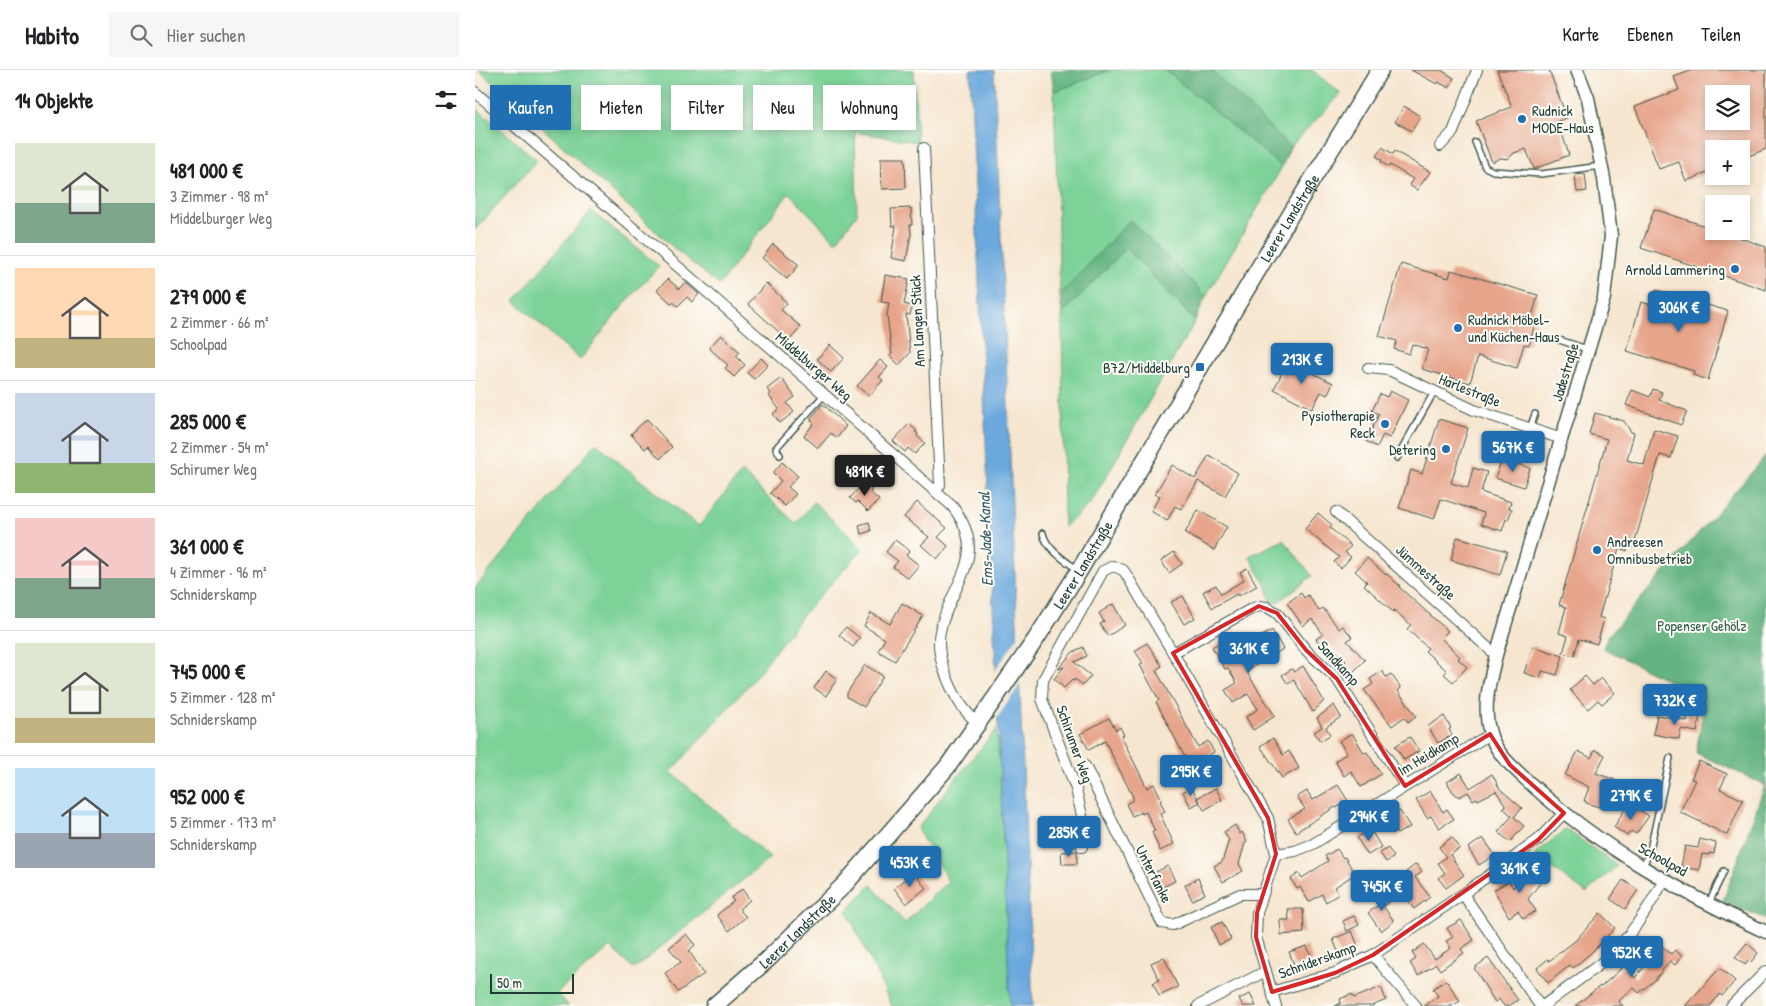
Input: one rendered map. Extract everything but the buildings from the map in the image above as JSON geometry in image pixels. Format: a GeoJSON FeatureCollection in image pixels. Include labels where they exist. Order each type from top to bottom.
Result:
{"type":"FeatureCollection","features":[{"type":"Feature","properties":{"kind":"main road","name":"Leerer Landstraße"},"geometry":{"type":"LineString","coordinates":[[714,1006],[769,958],[845,884],[924,796],[948,766],[1036,639],[1079,571],[1294,209],[1380,70]]}},
{"type":"Feature","properties":{"kind":"street"},"geometry":{"type":"LineString","coordinates":[[1439,146],[1453,132],[1477,70]]}},
{"type":"Feature","properties":{"kind":"street","name":"Jadestraße"},"geometry":{"type":"LineString","coordinates":[[1486,707],[1496,655],[1604,298],[1611,236],[1601,166],[1588,98],[1577,70]]}},
{"type":"Feature","properties":{"kind":"street","name":"Middelburger Weg"},"geometry":{"type":"LineString","coordinates":[[475,92],[952,506],[963,520],[969,545],[968,560],[940,628],[941,659],[946,675],[961,706],[980,721]]}},
{"type":"Feature","properties":{"kind":"street","name":"Am Langen Stück"},"geometry":{"type":"LineString","coordinates":[[924,148],[940,485],[936,491]]}},
{"type":"Feature","properties":{"kind":"street","name":"Harlestraße"},"geometry":{"type":"LineString","coordinates":[[1368,368],[1389,370],[1473,410],[1562,439]]}},
{"type":"Feature","properties":{"kind":"street","name":"Jümmestraße"},"geometry":{"type":"LineString","coordinates":[[1336,512],[1496,655]]}},
{"type":"Feature","properties":{"kind":"street","name":"Schirumer Weg"},"geometry":{"type":"LineString","coordinates":[[1082,847],[1082,816],[1076,789],[1042,699],[1043,680],[1103,572],[1113,566],[1123,570],[1268,818],[1276,854]]}},
{"type":"Feature","properties":{"kind":"street","name":"Sandkamp"},"geometry":{"type":"LineString","coordinates":[[1173,653],[1251,609],[1259,606],[1267,607],[1277,613],[1306,650],[1337,679],[1405,786]]}},
{"type":"Feature","properties":{"kind":"street","name":"Schoolpad"},"geometry":{"type":"LineString","coordinates":[[1486,707],[1490,734],[1498,750],[1510,765],[1565,813],[1642,867],[1766,932]]}},
{"type":"Feature","properties":{"kind":"street","name":"Im Heidkamp"},"geometry":{"type":"LineString","coordinates":[[1276,854],[1295,851],[1313,844],[1490,734]]}},
{"type":"Feature","properties":{"kind":"street","name":"Unterfanke"},"geometry":{"type":"LineString","coordinates":[[1085,766],[1162,924],[1173,925],[1240,894],[1263,894]]}},
{"type":"Feature","properties":{"kind":"street","name":"Schniderskamp"},"geometry":{"type":"LineString","coordinates":[[1272,992],[1335,973],[1373,955],[1463,894],[1537,840],[1565,813]]}},
{"type":"Feature","properties":{"kind":"street"},"geometry":{"type":"LineString","coordinates":[[1276,854],[1257,913],[1256,937],[1276,1006]]}},
{"type":"Feature","properties":{"kind":"street"},"geometry":{"type":"LineString","coordinates":[[1463,894],[1541,1006],[1611,954],[1644,915],[1665,880]]}},
{"type":"Feature","properties":{"kind":"street","name":"Schniderskamp"},"geometry":{"type":"LineString","coordinates":[[1373,955],[1416,1006]]}},
{"type":"Feature","properties":{"kind":"street"},"geometry":{"type":"LineString","coordinates":[[1198,1006],[1266,971]]}},
{"type":"Feature","properties":{"kind":"street"},"geometry":{"type":"LineString","coordinates":[[1731,1006],[1766,971]]}},
{"type":"Feature","properties":{"kind":"lane"},"geometry":{"type":"LineString","coordinates":[[1475,142],[1485,167],[1493,171],[1541,174],[1601,166]]}},
{"type":"Feature","properties":{"kind":"lane"},"geometry":{"type":"LineString","coordinates":[[1556,340],[1589,350]]}},
{"type":"Feature","properties":{"kind":"lane"},"geometry":{"type":"LineString","coordinates":[[1397,458],[1433,392]]}},
{"type":"Feature","properties":{"kind":"lane"},"geometry":{"type":"LineString","coordinates":[[780,455],[776,448],[824,395]]}},
{"type":"Feature","properties":{"kind":"lane"},"geometry":{"type":"LineString","coordinates":[[1531,428],[1535,414]]}},
{"type":"Feature","properties":{"kind":"lane"},"geometry":{"type":"LineString","coordinates":[[1043,533],[1050,546],[1079,571]]}},
{"type":"Feature","properties":{"kind":"lane"},"geometry":{"type":"LineString","coordinates":[[1642,867],[1649,854],[1670,758]]}},
{"type":"Feature","properties":{"kind":"lane"},"geometry":{"type":"LineString","coordinates":[[1709,903],[1724,871]]}},
{"type":"Feature","properties":{"kind":"highlighted area"},"geometry":{"type":"Polygon","coordinates":[[[1259,606],[1277,613],[1306,650],[1337,679],[1405,786],[1490,734],[1510,765],[1564,813],[1538,840],[1373,955],[1335,973],[1272,992],[1256,937],[1257,913],[1276,854],[1268,818],[1173,653],[1259,606]]]}},
{"type":"Feature","properties":{"kind":"green space"},"geometry":{"type":"Polygon","coordinates":[[[479,70],[914,70],[915,85],[823,85],[823,130],[916,130],[916,118],[917,142],[855,132],[857,214],[836,242],[789,193],[719,285],[674,248],[545,130],[571,130],[571,85],[495,85],[479,70]]]}},
{"type":"Feature","properties":{"kind":"green space"},"geometry":{"type":"Polygon","coordinates":[[[1051,70],[1109,70],[1054,92],[1051,70]]]}},
{"type":"Feature","properties":{"kind":"green space"},"geometry":{"type":"Polygon","coordinates":[[[1109,70],[1165,70],[1282,167],[1206,296],[1130,220],[1060,295],[1054,92],[1109,70]]]}},
{"type":"Feature","properties":{"kind":"green space"},"geometry":{"type":"Polygon","coordinates":[[[1165,70],[1211,70],[1290,147],[1282,167],[1165,70]]]}},
{"type":"Feature","properties":{"kind":"green space"},"geometry":{"type":"Polygon","coordinates":[[[1211,70],[1312,70],[1341,94],[1290,147],[1211,70]]]}},
{"type":"Feature","properties":{"kind":"green space"},"geometry":{"type":"Polygon","coordinates":[[[475,107],[490,120],[490,130],[502,130],[537,160],[475,230],[475,107]]]}},
{"type":"Feature","properties":{"kind":"green space"},"geometry":{"type":"Polygon","coordinates":[[[591,211],[659,266],[626,302],[580,360],[514,301],[591,211]]]}},
{"type":"Feature","properties":{"kind":"green space"},"geometry":{"type":"Polygon","coordinates":[[[1130,220],[1206,296],[1195,321],[1126,248],[1062,314],[1060,295],[1130,220]]]}},
{"type":"Feature","properties":{"kind":"green space"},"geometry":{"type":"Polygon","coordinates":[[[1126,248],[1195,321],[1091,503],[1064,527],[1062,314],[1126,248]]]}},
{"type":"Feature","properties":{"kind":"green space"},"geometry":{"type":"Polygon","coordinates":[[[596,443],[699,526],[742,472],[796,524],[814,502],[863,549],[805,612],[753,680],[671,772],[770,858],[634,969],[610,947],[557,993],[569,1006],[475,1006],[475,588],[596,443]]]}},
{"type":"Feature","properties":{"kind":"green space","name":"Popenser Gehölz"},"geometry":{"type":"Polygon","coordinates":[[[1766,456],[1766,919],[1723,901],[1765,785],[1696,753],[1705,699],[1603,648],[1608,636],[1766,456]]]}},
{"type":"Feature","properties":{"kind":"green space"},"geometry":{"type":"Polygon","coordinates":[[[1284,540],[1312,576],[1277,603],[1270,601],[1268,589],[1249,556],[1284,540]]]}},
{"type":"Feature","properties":{"kind":"green space"},"geometry":{"type":"Polygon","coordinates":[[[996,730],[1000,769],[1010,1006],[892,1006],[847,911],[871,885],[905,923],[948,881],[917,829],[996,730]]]}},
{"type":"Feature","properties":{"kind":"green space"},"geometry":{"type":"Polygon","coordinates":[[[1566,829],[1617,866],[1586,893],[1534,855],[1566,829]]]}},
{"type":"Feature","properties":{"kind":"water"},"geometry":{"type":"Polygon","coordinates":[[[970,70],[994,70],[1033,1006],[1010,1006],[970,70]]]}},
{"type":"Feature","properties":{"kind":"pier"},"geometry":{"type":"Polygon","coordinates":[[[1021,632],[1023,680],[995,721],[993,674],[1021,632]]]}},
{"type":"Feature","properties":{"kind":"place","name":"Rudnick MODE-Haus"},"geometry":{"type":"Point","coordinates":[1522,119]}},
{"type":"Feature","properties":{"kind":"place","name":"Arnold Lammering"},"geometry":{"type":"Point","coordinates":[1735,269]}},
{"type":"Feature","properties":{"kind":"place","name":"Rudnick Möbel- und Küchen-Haus"},"geometry":{"type":"Point","coordinates":[1458,328]}},
{"type":"Feature","properties":{"kind":"place","name":"B72/Middelburg"},"geometry":{"type":"Point","coordinates":[1200,367]}},
{"type":"Feature","properties":{"kind":"place","name":"Pysiotherapie Reck"},"geometry":{"type":"Point","coordinates":[1385,424]}},
{"type":"Feature","properties":{"kind":"place","name":"Detering"},"geometry":{"type":"Point","coordinates":[1446,449]}},
{"type":"Feature","properties":{"kind":"place","name":"Andreesen Omnibusbetrieb"},"geometry":{"type":"Point","coordinates":[1597,550]}},
{"type":"Feature","properties":{"kind":"water label","name":"Ems-Jade-Kanal"},"geometry":{"type":"Point","coordinates":[985,539]}}]}
